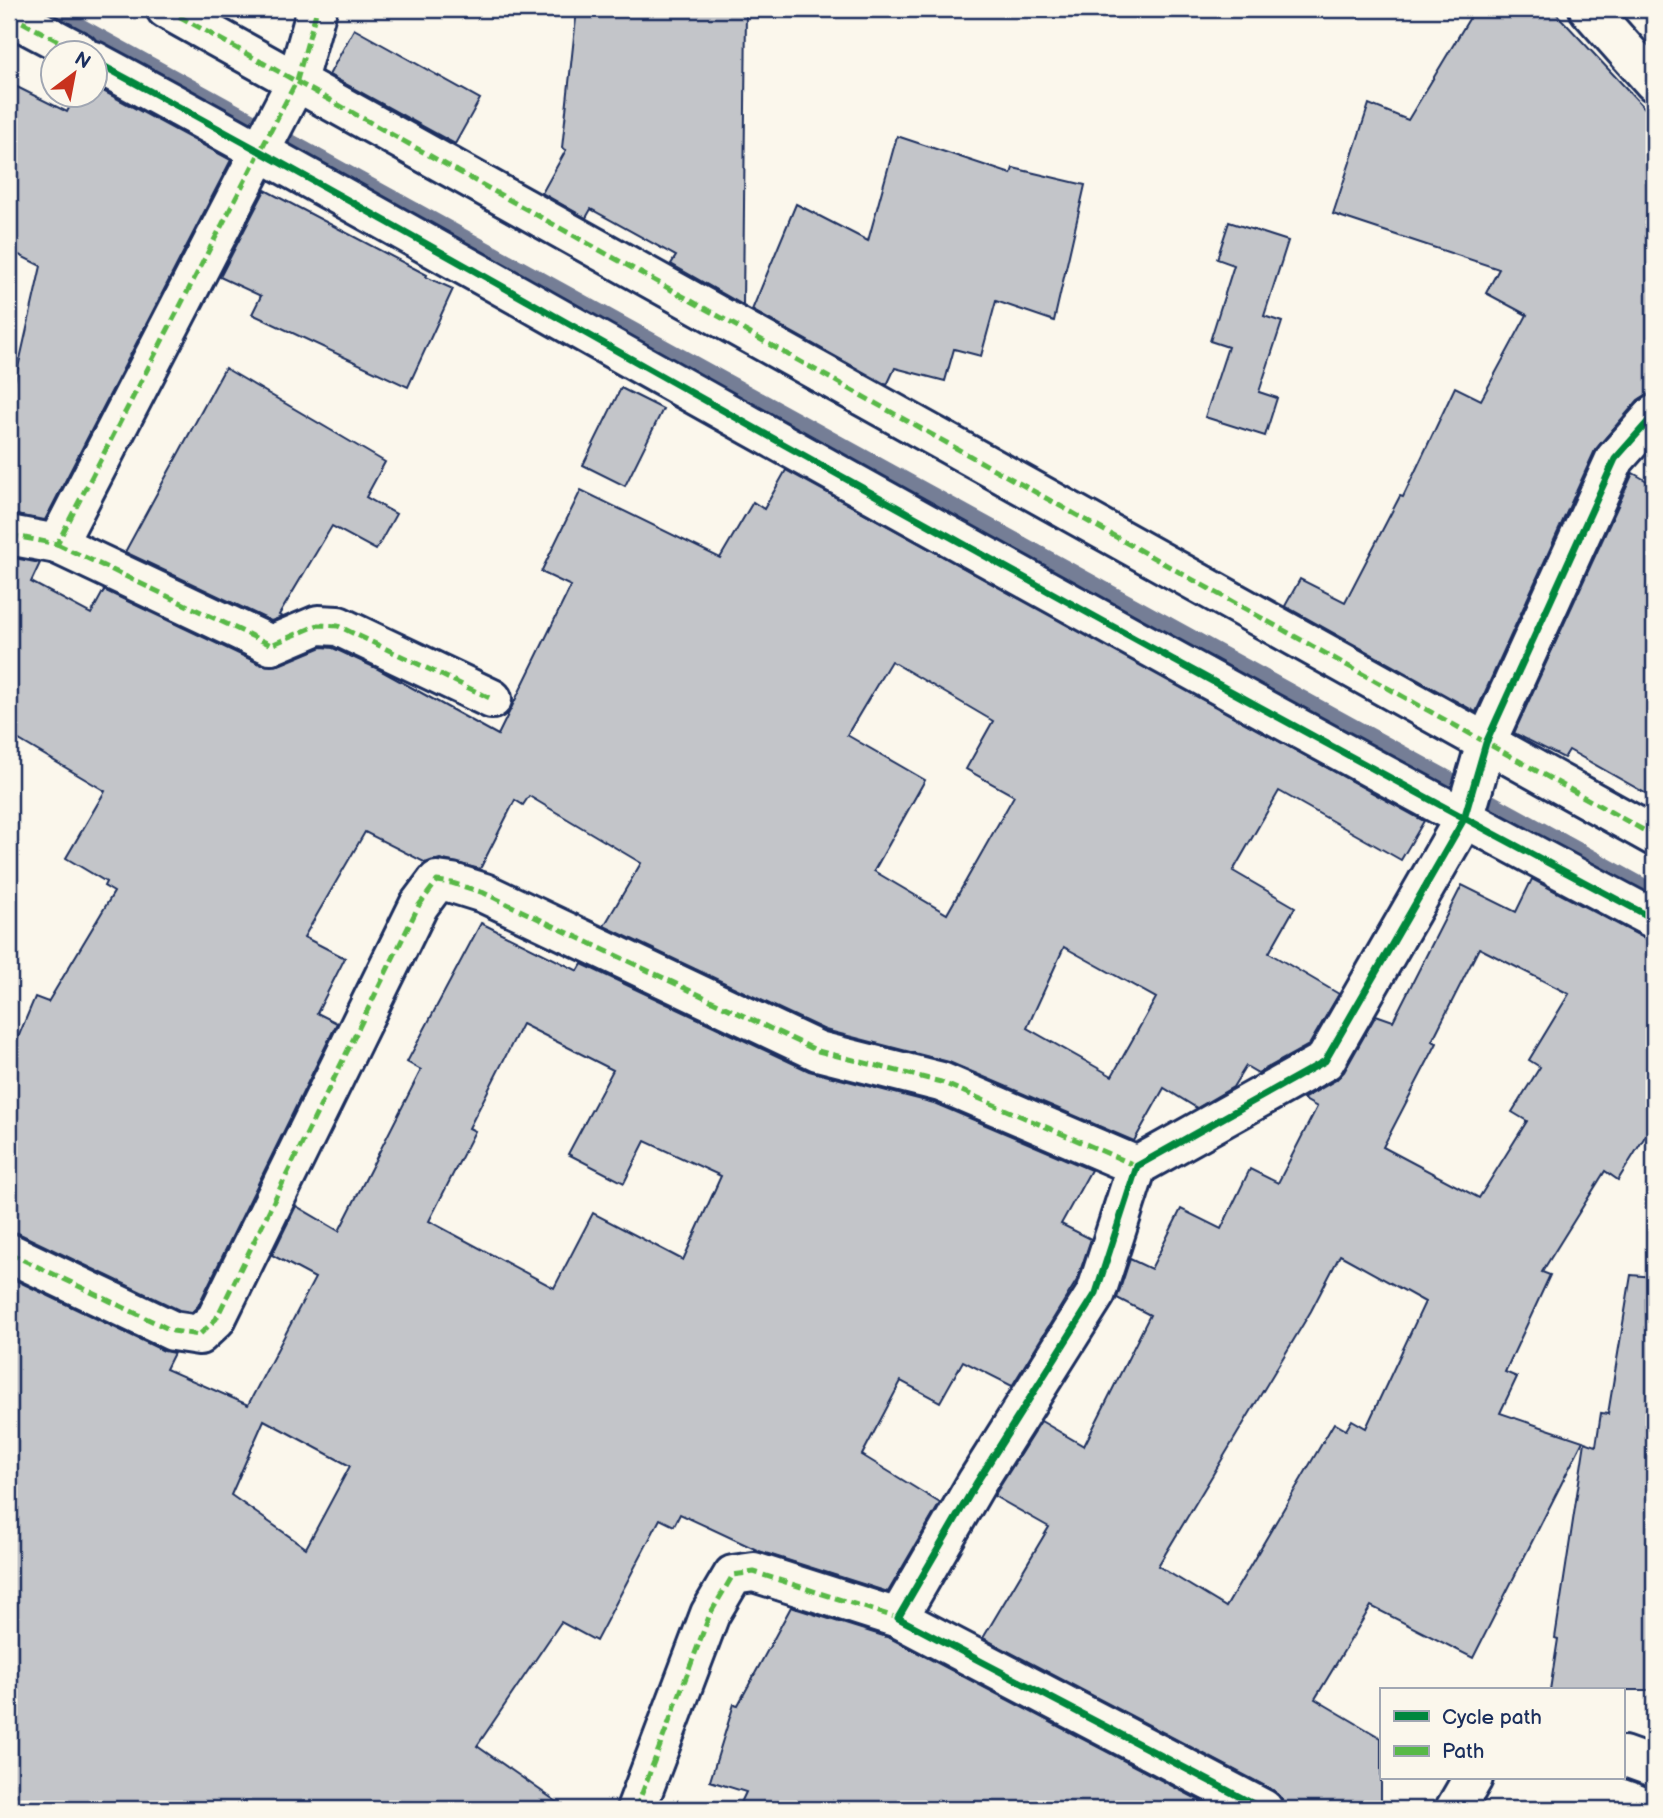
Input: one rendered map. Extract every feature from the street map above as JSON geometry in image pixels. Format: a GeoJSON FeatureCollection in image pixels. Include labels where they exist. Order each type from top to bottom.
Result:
{"type":"FeatureCollection","features":[{"type":"Feature","properties":{"kind":"street"},"geometry":{"type":"LineString","coordinates":[[166,9],[1654,836]]}},
{"type":"Feature","properties":{"kind":"street"},"geometry":{"type":"LineString","coordinates":[[57,544],[297,80],[317,9]]}},
{"type":"Feature","properties":{"kind":"street"},"geometry":{"type":"LineString","coordinates":[[1590,9],[1654,82]]}},
{"type":"Feature","properties":{"kind":"street"},"geometry":{"type":"LineString","coordinates":[[9,15],[53,38]]}},
{"type":"Feature","properties":{"kind":"street"},"geometry":{"type":"LineString","coordinates":[[108,68],[261,150],[846,479],[1464,818],[1654,919]]}},
{"type":"Feature","properties":{"kind":"street"},"geometry":{"type":"LineString","coordinates":[[898,1618],[977,1482],[1096,1293],[1137,1166],[1325,1061],[1464,818],[1486,743],[1615,459],[1654,415]]}},
{"type":"Feature","properties":{"kind":"street"},"geometry":{"type":"LineString","coordinates":[[9,535],[57,544],[271,645],[318,625],[338,626],[492,699]]}},
{"type":"Feature","properties":{"kind":"street"},"geometry":{"type":"LineString","coordinates":[[9,1253],[173,1331],[199,1335],[216,1319],[419,905],[437,881],[484,893],[818,1051],[941,1082],[1137,1166]]}},
{"type":"Feature","properties":{"kind":"street"},"geometry":{"type":"LineString","coordinates":[[636,1809],[710,1614],[733,1575],[754,1573],[898,1618],[1263,1809]]}},
{"type":"Feature","properties":{"kind":"street"},"geometry":{"type":"LineString","coordinates":[[1624,1756],[1654,1767]]}},
{"type":"Feature","properties":{"kind":"street"},"geometry":{"type":"LineString","coordinates":[[1455,1809],[1473,1780]]}},
{"type":"Feature","properties":{"kind":"building"},"geometry":{"type":"Polygon","coordinates":[[[577,9],[746,9],[743,305],[671,264],[676,256],[591,209],[586,218],[542,193],[566,150],[562,148],[577,9]]]}},
{"type":"Feature","properties":{"kind":"building"},"geometry":{"type":"Polygon","coordinates":[[[1475,9],[1552,9],[1654,118],[1654,394],[1638,400],[1595,450],[1476,712],[1285,606],[1300,579],[1345,602],[1400,496],[1403,497],[1455,387],[1481,400],[1527,315],[1486,293],[1499,269],[1333,214],[1369,104],[1408,120],[1475,9]]]}},
{"type":"Feature","properties":{"kind":"building"},"geometry":{"type":"Polygon","coordinates":[[[354,29],[480,99],[455,144],[329,75],[354,29]]]}},
{"type":"Feature","properties":{"kind":"building"},"geometry":{"type":"Polygon","coordinates":[[[9,83],[38,98],[38,108],[59,108],[67,112],[69,108],[108,108],[108,94],[231,160],[45,520],[9,514],[9,408],[41,266],[9,250],[9,83]]]}},
{"type":"Feature","properties":{"kind":"building"},"geometry":{"type":"Polygon","coordinates":[[[897,136],[1011,174],[1013,168],[1085,185],[1054,321],[996,301],[981,356],[954,349],[945,381],[895,368],[887,385],[752,310],[796,204],[868,241],[897,136]]]}},
{"type":"Feature","properties":{"kind":"building"},"geometry":{"type":"Polygon","coordinates":[[[265,190],[453,289],[408,387],[252,314],[261,296],[220,277],[265,190]]]}},
{"type":"Feature","properties":{"kind":"building"},"geometry":{"type":"Polygon","coordinates":[[[1229,222],[1288,241],[1264,316],[1282,322],[1259,392],[1277,398],[1265,436],[1205,417],[1228,347],[1210,341],[1234,265],[1217,259],[1229,222]]]}},
{"type":"Feature","properties":{"kind":"building"},"geometry":{"type":"Polygon","coordinates":[[[225,368],[385,462],[366,497],[396,514],[376,550],[332,526],[279,615],[282,617],[271,621],[125,552],[225,368]]]}},
{"type":"Feature","properties":{"kind":"building"},"geometry":{"type":"Polygon","coordinates":[[[621,388],[663,409],[625,486],[583,465],[621,388]]]}},
{"type":"Feature","properties":{"kind":"building"},"geometry":{"type":"Polygon","coordinates":[[[786,470],[1424,821],[1401,860],[1279,791],[1233,871],[1295,907],[1269,953],[1339,994],[1309,1045],[1258,1073],[1246,1066],[1233,1087],[1197,1108],[1164,1088],[1134,1141],[949,1062],[825,1030],[604,926],[641,863],[529,796],[523,805],[515,800],[480,869],[440,859],[426,863],[365,832],[304,937],[345,958],[317,1013],[337,1023],[198,1306],[192,1312],[179,1310],[9,1231],[9,1059],[35,997],[48,1002],[114,892],[104,886],[106,882],[66,858],[105,791],[9,734],[9,557],[40,563],[31,582],[91,614],[104,590],[262,665],[279,665],[322,647],[333,648],[378,669],[498,735],[571,586],[541,572],[581,490],[720,558],[753,502],[764,509],[786,470]],[[891,661],[847,735],[925,780],[874,871],[947,914],[1014,796],[966,769],[993,721],[891,661]],[[1064,947],[1027,1028],[1112,1076],[1156,998],[1064,947]]]}},
{"type":"Feature","properties":{"kind":"building"},"geometry":{"type":"Polygon","coordinates":[[[1633,473],[1654,485],[1654,798],[1569,750],[1564,758],[1514,733],[1633,473]]]}},
{"type":"Feature","properties":{"kind":"building"},"geometry":{"type":"Polygon","coordinates":[[[1532,879],[1654,941],[1654,1122],[1618,1180],[1605,1171],[1542,1272],[1550,1275],[1505,1372],[1517,1377],[1500,1413],[1583,1441],[1473,1658],[1371,1606],[1315,1699],[1380,1737],[1381,1809],[1285,1809],[1282,1798],[1273,1790],[983,1638],[1049,1527],[994,1496],[1041,1421],[1084,1446],[1150,1315],[1117,1298],[1130,1259],[1151,1269],[1181,1209],[1221,1229],[1250,1169],[1278,1183],[1317,1107],[1303,1099],[1336,1080],[1344,1072],[1376,1015],[1393,1021],[1462,885],[1516,912],[1532,879]],[[1479,948],[1432,1041],[1437,1043],[1383,1147],[1479,1198],[1527,1121],[1512,1112],[1540,1067],[1529,1060],[1569,994],[1479,948]],[[1340,1255],[1311,1311],[1158,1566],[1226,1607],[1334,1423],[1346,1430],[1352,1420],[1366,1428],[1425,1302],[1340,1255]]]}},
{"type":"Feature","properties":{"kind":"building"},"geometry":{"type":"Polygon","coordinates":[[[481,923],[578,971],[582,964],[809,1071],[934,1103],[1091,1170],[1061,1224],[1091,1239],[1077,1280],[1012,1386],[963,1361],[940,1402],[901,1381],[862,1455],[940,1503],[888,1592],[759,1551],[680,1514],[674,1526],[660,1519],[596,1641],[561,1622],[477,1746],[567,1809],[9,1809],[9,1277],[164,1351],[174,1353],[166,1369],[248,1405],[315,1278],[272,1255],[296,1206],[339,1231],[421,1070],[407,1062],[481,923]],[[522,1024],[469,1128],[475,1131],[429,1221],[554,1288],[593,1213],[683,1260],[721,1176],[645,1141],[624,1183],[568,1154],[613,1070],[522,1024]],[[264,1420],[231,1495],[306,1548],[350,1466],[264,1420]]]}},
{"type":"Feature","properties":{"kind":"building"},"geometry":{"type":"Polygon","coordinates":[[[1631,1275],[1654,1277],[1654,1690],[1550,1688],[1558,1639],[1555,1638],[1585,1442],[1596,1446],[1601,1413],[1608,1414],[1631,1275]]]}},
{"type":"Feature","properties":{"kind":"building"},"geometry":{"type":"Polygon","coordinates":[[[791,1607],[890,1638],[1216,1809],[738,1809],[746,1792],[710,1781],[734,1704],[738,1705],[791,1607]]]}},
{"type":"Feature","properties":{"kind":"waterway"},"geometry":{"type":"LineString","coordinates":[[49,9],[1654,892]]}},
{"type":"Feature","properties":{"kind":"marked path"},"geometry":{"type":"LineString","coordinates":[[166,9],[1654,836]]}},
{"type":"Feature","properties":{"kind":"marked path"},"geometry":{"type":"LineString","coordinates":[[9,535],[57,544],[297,80],[317,9]]}},
{"type":"Feature","properties":{"kind":"marked path"},"geometry":{"type":"LineString","coordinates":[[9,15],[53,38]]}},
{"type":"Feature","properties":{"kind":"marked path"},"geometry":{"type":"LineString","coordinates":[[57,544],[271,645],[318,625],[338,626],[492,699]]}},
{"type":"Feature","properties":{"kind":"marked path"},"geometry":{"type":"LineString","coordinates":[[9,1253],[173,1331],[199,1335],[216,1319],[419,905],[437,881],[484,893],[818,1051],[941,1082],[1137,1166]]}},
{"type":"Feature","properties":{"kind":"marked path"},"geometry":{"type":"LineString","coordinates":[[636,1809],[710,1614],[733,1575],[754,1572],[898,1618]]}},
{"type":"Feature","properties":{"kind":"cycle path"},"geometry":{"type":"LineString","coordinates":[[108,69],[1089,613],[1654,919]]}},
{"type":"Feature","properties":{"kind":"cycle path"},"geometry":{"type":"LineString","coordinates":[[1263,1809],[898,1618],[977,1482],[1096,1293],[1137,1166],[1325,1061],[1464,819],[1486,743],[1615,459],[1654,415]]}}]}
